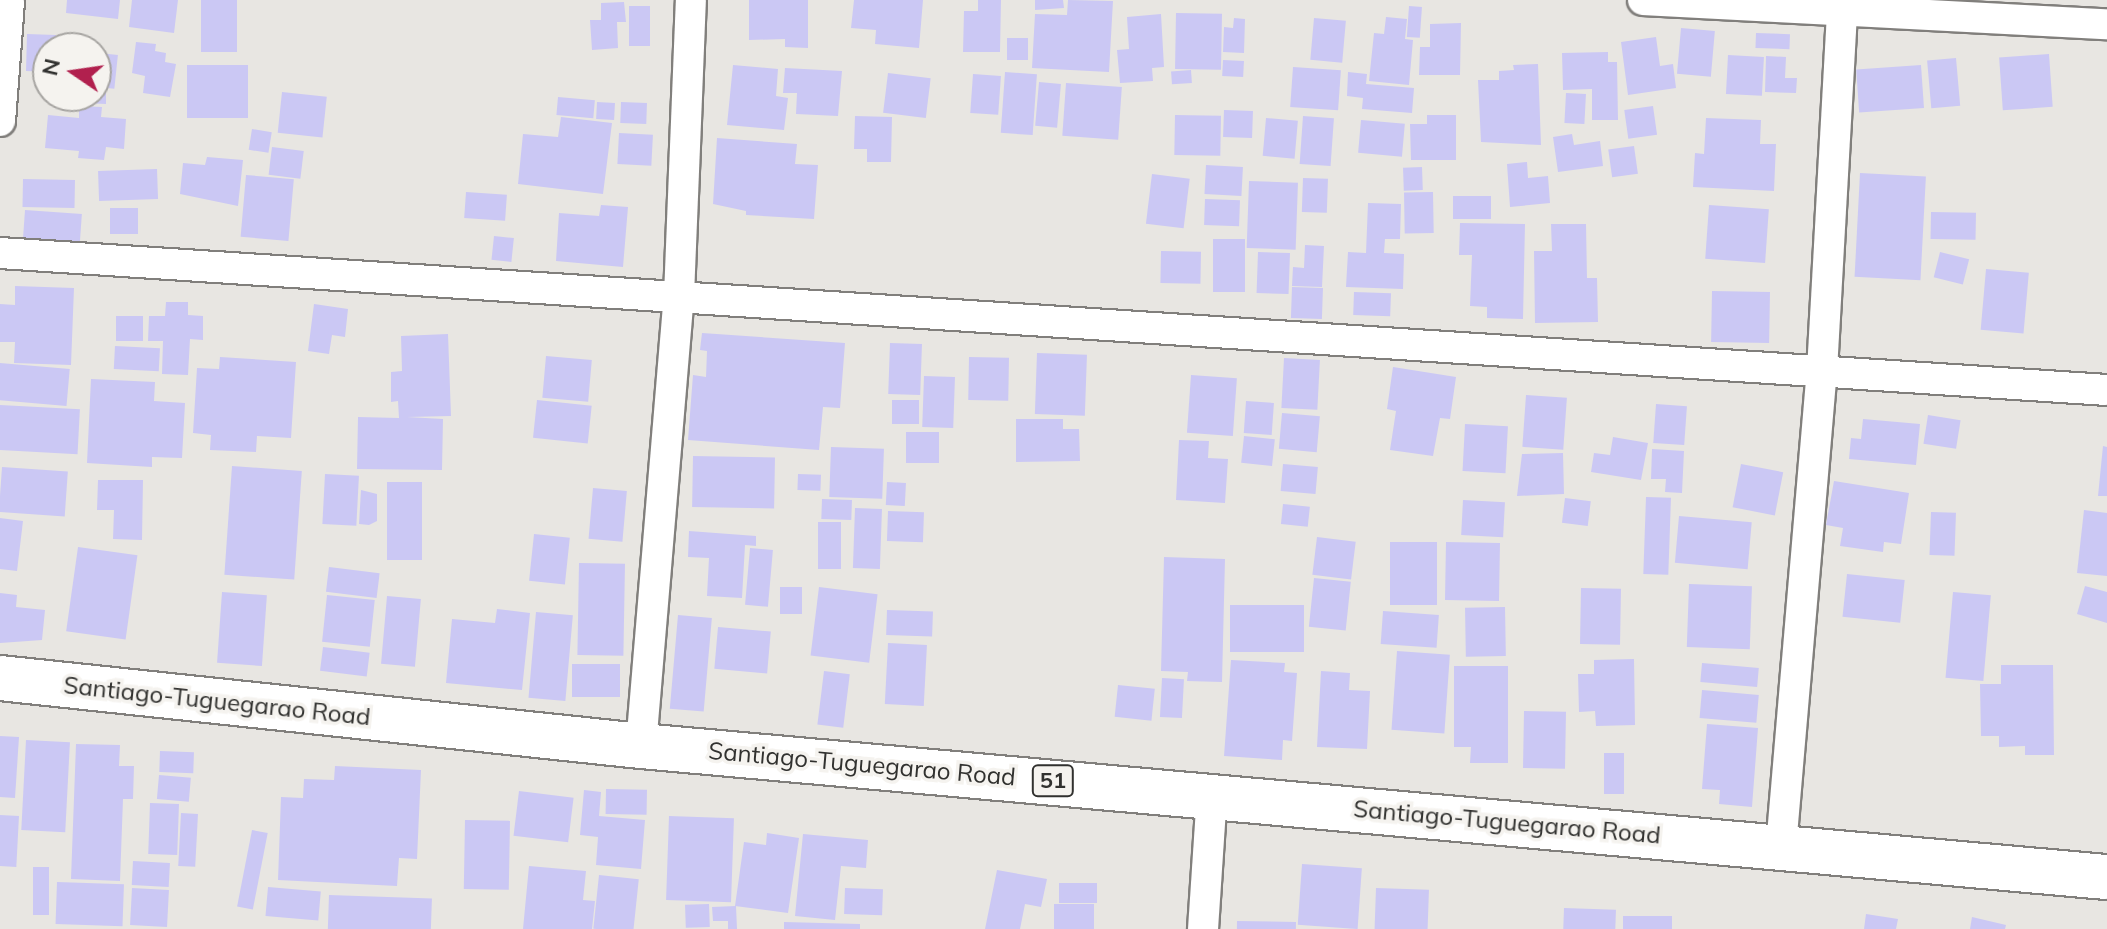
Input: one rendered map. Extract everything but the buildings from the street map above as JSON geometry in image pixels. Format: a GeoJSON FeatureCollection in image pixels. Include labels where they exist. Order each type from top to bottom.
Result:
{"type":"FeatureCollection","features":[{"type":"Feature","properties":{"kind":"highway","name":"Santiago-Tuguegarao Road"},"geometry":{"type":"LineString","coordinates":[[0,678],[641,746],[1212,794],[2107,877]]}},
{"type":"Feature","properties":{"kind":"street"},"geometry":{"type":"LineString","coordinates":[[0,121],[9,0]]}},
{"type":"Feature","properties":{"kind":"street"},"geometry":{"type":"LineString","coordinates":[[641,746],[679,296],[691,0]]}},
{"type":"Feature","properties":{"kind":"street"},"geometry":{"type":"LineString","coordinates":[[1643,0],[1842,6],[2107,24]]}},
{"type":"Feature","properties":{"kind":"street"},"geometry":{"type":"LineString","coordinates":[[1781,847],[1822,371],[1842,6]]}},
{"type":"Feature","properties":{"kind":"street"},"geometry":{"type":"LineString","coordinates":[[0,253],[2107,390]]}},
{"type":"Feature","properties":{"kind":"street"},"geometry":{"type":"LineString","coordinates":[[1203,929],[1212,794]]}}]}
